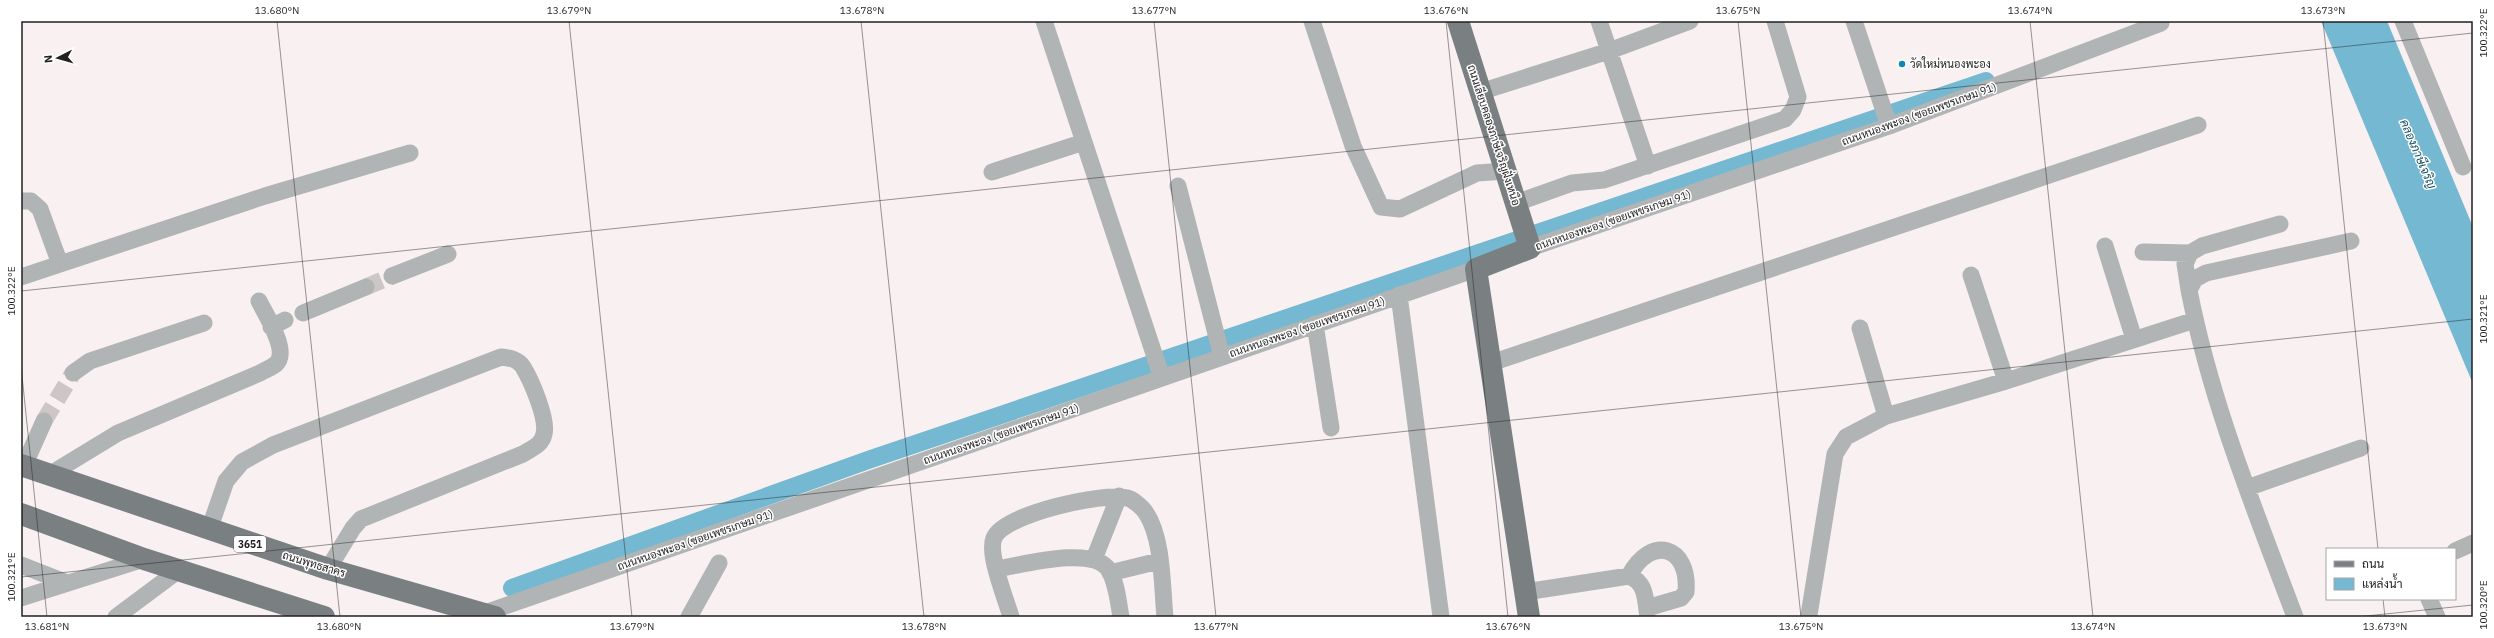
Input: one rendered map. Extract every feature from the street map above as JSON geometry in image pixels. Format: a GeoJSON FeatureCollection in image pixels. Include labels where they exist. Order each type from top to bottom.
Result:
{"type":"FeatureCollection","features":[{"type":"Feature","properties":{"kind":"main road","name":"ถนนเลียบคลองภาษีเจริญฝั่งเหนือ"},"geometry":{"type":"LineString","coordinates":[[1458,21],[1530,248]]}},
{"type":"Feature","properties":{"kind":"main road","name":"ถนนหนองพะอง (ซอยเพชรเกษม 91)"},"geometry":{"type":"LineString","coordinates":[[1476,269],[1530,248]]}},
{"type":"Feature","properties":{"kind":"main road"},"geometry":{"type":"LineString","coordinates":[[1476,269],[1529,617]]}},
{"type":"Feature","properties":{"kind":"main road","name":"ถนนพุทธสาคร"},"geometry":{"type":"LineString","coordinates":[[23,465],[209,530],[328,569],[488,615]]}},
{"type":"Feature","properties":{"kind":"main road"},"geometry":{"type":"LineString","coordinates":[[21,514],[144,559],[324,617]]}},
{"type":"Feature","properties":{"kind":"street"},"geometry":{"type":"LineString","coordinates":[[1044,21],[1162,378]]}},
{"type":"Feature","properties":{"kind":"street"},"geometry":{"type":"LineString","coordinates":[[1312,21],[1354,146],[1381,207],[1400,209],[1477,173],[1506,171]]}},
{"type":"Feature","properties":{"kind":"street"},"geometry":{"type":"LineString","coordinates":[[1599,21],[1648,166]]}},
{"type":"Feature","properties":{"kind":"street"},"geometry":{"type":"LineString","coordinates":[[1480,92],[1609,51],[1690,21]]}},
{"type":"Feature","properties":{"kind":"street"},"geometry":{"type":"LineString","coordinates":[[1516,203],[1572,183],[1604,180],[1768,126],[1785,119],[1793,110],[1798,97],[1774,21]]}},
{"type":"Feature","properties":{"kind":"street"},"geometry":{"type":"LineString","coordinates":[[1854,21],[1889,126]]}},
{"type":"Feature","properties":{"kind":"street"},"geometry":{"type":"LineString","coordinates":[[2403,21],[2463,167]]}},
{"type":"Feature","properties":{"kind":"street","name":"ถนนหนองพะอง (ซอยเพชรเกษม 91)"},"geometry":{"type":"LineString","coordinates":[[1530,248],[1889,126],[2132,28],[2161,23]]}},
{"type":"Feature","properties":{"kind":"street"},"geometry":{"type":"LineString","coordinates":[[1491,363],[2198,125]]}},
{"type":"Feature","properties":{"kind":"street"},"geometry":{"type":"LineString","coordinates":[[992,172],[1084,142]]}},
{"type":"Feature","properties":{"kind":"street"},"geometry":{"type":"LineString","coordinates":[[21,277],[265,196],[410,153]]}},
{"type":"Feature","properties":{"kind":"street"},"geometry":{"type":"LineString","coordinates":[[1178,186],[1222,357]]}},
{"type":"Feature","properties":{"kind":"street"},"geometry":{"type":"LineString","coordinates":[[21,201],[31,201],[40,209],[60,264]]}},
{"type":"Feature","properties":{"kind":"street"},"geometry":{"type":"LineString","coordinates":[[2143,252],[2190,253],[2202,246],[2280,224]]}},
{"type":"Feature","properties":{"kind":"street"},"geometry":{"type":"LineString","coordinates":[[2189,290],[2194,279],[2206,273],[2351,241]]}},
{"type":"Feature","properties":{"kind":"street"},"geometry":{"type":"LineString","coordinates":[[2105,246],[2134,339]]}},
{"type":"Feature","properties":{"kind":"street"},"geometry":{"type":"LineString","coordinates":[[2190,253],[2185,264],[2189,290],[2210,381],[2247,488],[2295,617]]}},
{"type":"Feature","properties":{"kind":"street"},"geometry":{"type":"LineString","coordinates":[[392,276],[448,254]]}},
{"type":"Feature","properties":{"kind":"street","name":"ถนนหนองพะอง (ซอยเพชรเกษม 91)"},"geometry":{"type":"LineString","coordinates":[[488,615],[1315,324],[1476,269]]}},
{"type":"Feature","properties":{"kind":"street"},"geometry":{"type":"LineString","coordinates":[[1971,275],[2006,381]]}},
{"type":"Feature","properties":{"kind":"street"},"geometry":{"type":"LineString","coordinates":[[303,313],[366,287]]}},
{"type":"Feature","properties":{"kind":"street"},"geometry":{"type":"LineString","coordinates":[[1399,295],[1441,617]]}},
{"type":"Feature","properties":{"kind":"street"},"geometry":{"type":"LineString","coordinates":[[49,475],[118,433],[260,373],[277,363],[281,352],[278,324],[259,301]]}},
{"type":"Feature","properties":{"kind":"street"},"geometry":{"type":"LineString","coordinates":[[1809,615],[1835,454],[1846,437],[1886,416],[2006,381],[2195,320]]}},
{"type":"Feature","properties":{"kind":"street"},"geometry":{"type":"LineString","coordinates":[[73,373],[90,361],[204,323]]}},
{"type":"Feature","properties":{"kind":"street"},"geometry":{"type":"LineString","coordinates":[[1315,324],[1331,428]]}},
{"type":"Feature","properties":{"kind":"street"},"geometry":{"type":"LineString","coordinates":[[1860,328],[1886,416]]}},
{"type":"Feature","properties":{"kind":"street"},"geometry":{"type":"LineString","coordinates":[[209,530],[226,481],[242,462],[273,445],[501,357],[514,359],[522,366],[545,419],[544,433],[540,443],[523,454],[361,519],[353,528],[328,569]]}},
{"type":"Feature","properties":{"kind":"street"},"geometry":{"type":"LineString","coordinates":[[23,465],[44,421]]}},
{"type":"Feature","properties":{"kind":"street"},"geometry":{"type":"LineString","coordinates":[[2247,488],[2361,448]]}},
{"type":"Feature","properties":{"kind":"street"},"geometry":{"type":"LineString","coordinates":[[1094,559],[1119,496]]}},
{"type":"Feature","properties":{"kind":"street"},"geometry":{"type":"LineString","coordinates":[[1011,617],[992,551],[994,537],[1006,525],[1066,502],[1119,496],[1129,498],[1146,512],[1156,535],[1165,617]]}},
{"type":"Feature","properties":{"kind":"street"},"geometry":{"type":"LineString","coordinates":[[2456,551],[2473,543]]}},
{"type":"Feature","properties":{"kind":"street"},"geometry":{"type":"LineString","coordinates":[[1526,592],[1629,576],[1638,580],[1643,586],[1647,612],[1681,598],[1686,592],[1684,570],[1676,555],[1667,551],[1661,551],[1643,556],[1637,561],[1629,576]]}},
{"type":"Feature","properties":{"kind":"street"},"geometry":{"type":"LineString","coordinates":[[997,569],[1077,557],[1094,559],[1108,569],[1110,573],[1115,585],[1121,617]]}},
{"type":"Feature","properties":{"kind":"street"},"geometry":{"type":"LineString","coordinates":[[21,598],[144,559]]}},
{"type":"Feature","properties":{"kind":"street"},"geometry":{"type":"LineString","coordinates":[[1110,573],[1159,561]]}},
{"type":"Feature","properties":{"kind":"street"},"geometry":{"type":"LineString","coordinates":[[689,617],[718,563]]}},
{"type":"Feature","properties":{"kind":"street"},"geometry":{"type":"LineString","coordinates":[[21,565],[67,583]]}},
{"type":"Feature","properties":{"kind":"street"},"geometry":{"type":"LineString","coordinates":[[116,617],[179,570]]}},
{"type":"Feature","properties":{"kind":"street"},"geometry":{"type":"LineString","coordinates":[[2429,600],[2437,617]]}},
{"type":"Feature","properties":{"kind":"water","name":"คลองภาษีเจริญ"},"geometry":{"type":"Polygon","coordinates":[[[2321,21],[2387,21],[2473,227],[2473,384],[2321,21]]]}},
{"type":"Feature","properties":{"kind":"waterway"},"geometry":{"type":"LineString","coordinates":[[512,588],[871,459],[1986,81]]}},
{"type":"Feature","properties":{"kind":"tunnel"},"geometry":{"type":"LineString","coordinates":[[366,287],[392,276]]}},
{"type":"Feature","properties":{"kind":"tunnel"},"geometry":{"type":"LineString","coordinates":[[44,421],[73,373]]}},
{"type":"Feature","properties":{"kind":"place","name":"วัดใหม่หนองพะอง"},"geometry":{"type":"Point","coordinates":[1902,64]}}]}
